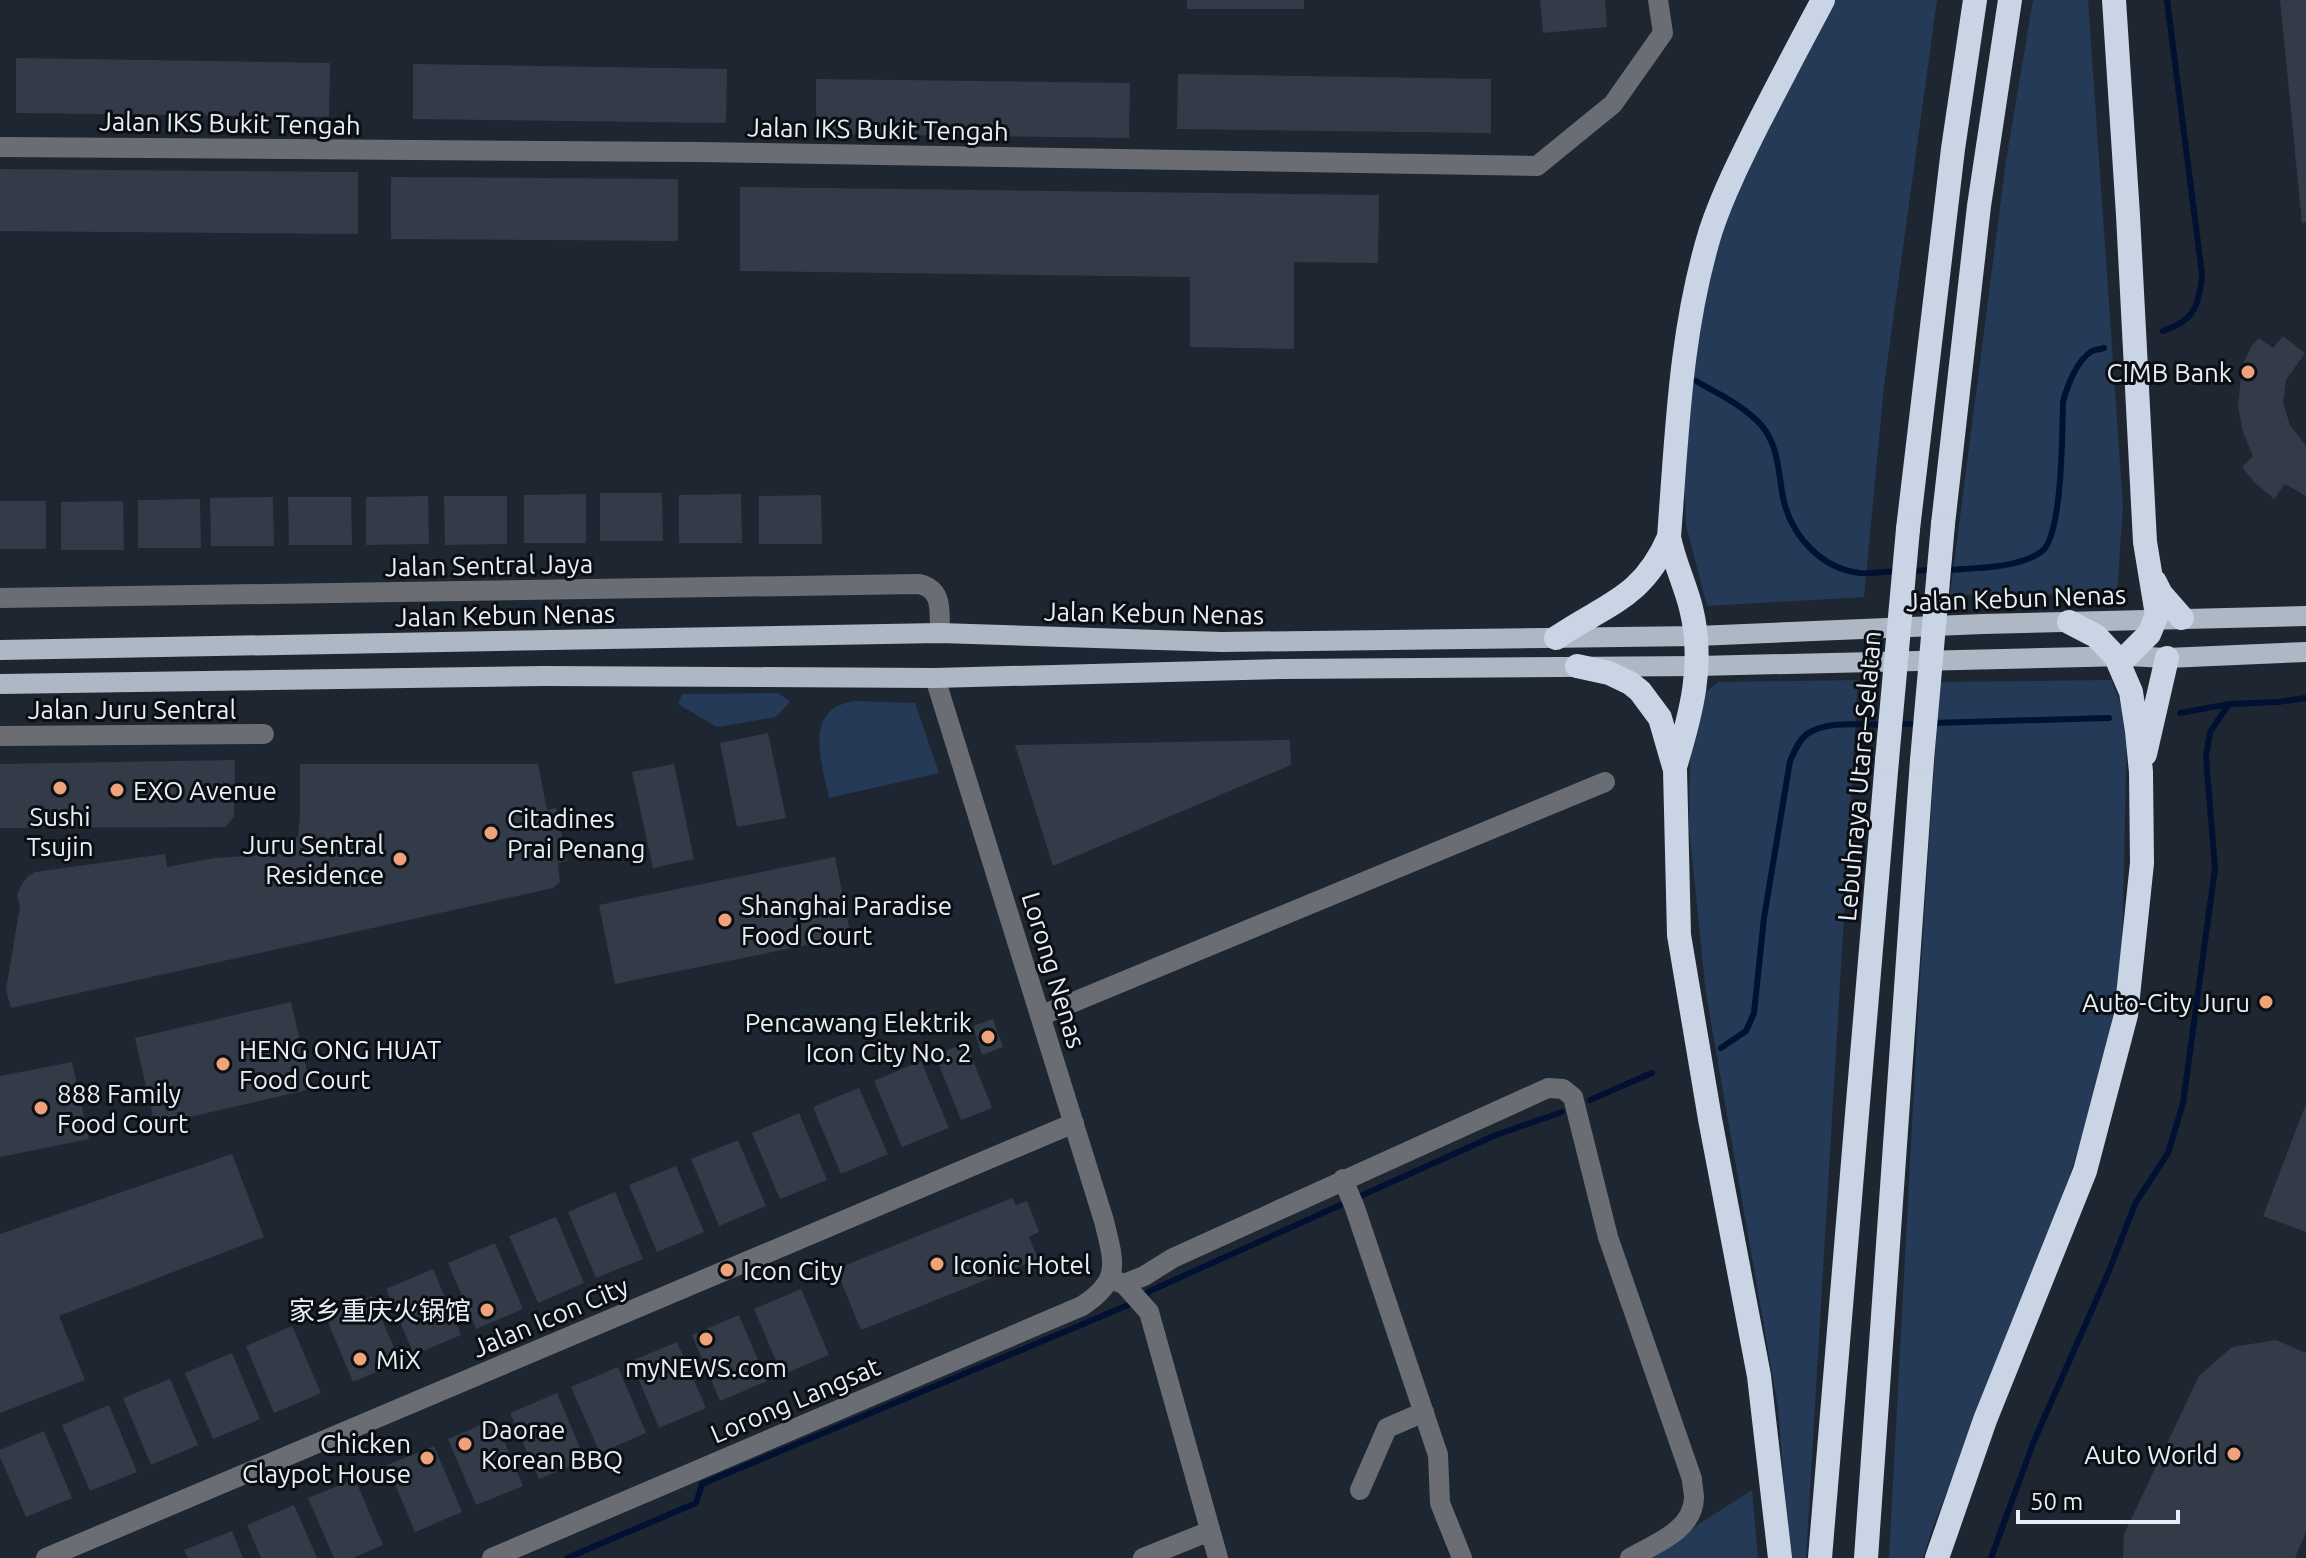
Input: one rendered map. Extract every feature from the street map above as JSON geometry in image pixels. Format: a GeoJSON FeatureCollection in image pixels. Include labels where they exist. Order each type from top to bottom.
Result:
{"type":"FeatureCollection","features":[{"type":"Feature","properties":{"kind":"highway"},"geometry":{"type":"LineString","coordinates":[[1675,770],[1695,696],[1698,666],[1697,636],[1691,606],[1669,537],[1682,360],[1712,227],[1740,161],[1823,0]]}},
{"type":"Feature","properties":{"kind":"highway","name":"Lebuhraya Utara–Selatan"},"geometry":{"type":"LineString","coordinates":[[1820,1558],[1908,529],[1953,149],[1975,0]]}},
{"type":"Feature","properties":{"kind":"highway"},"geometry":{"type":"LineString","coordinates":[[1866,1558],[1922,760],[1943,524],[1979,206],[2010,0]]}},
{"type":"Feature","properties":{"kind":"highway"},"geometry":{"type":"LineString","coordinates":[[2114,0],[2145,542],[2156,620],[2149,634],[2121,656]]}},
{"type":"Feature","properties":{"kind":"highway"},"geometry":{"type":"LineString","coordinates":[[1556,638],[1634,589],[1647,577],[1669,537]]}},
{"type":"Feature","properties":{"kind":"highway"},"geometry":{"type":"LineString","coordinates":[[2145,542],[2151,572],[2161,594],[2182,618]]}},
{"type":"Feature","properties":{"kind":"highway"},"geometry":{"type":"LineString","coordinates":[[1937,1558],[1985,1420],[2085,1171],[2126,1015],[2142,863],[2141,772],[2131,692],[2121,656],[2096,636],[2069,622]]}},
{"type":"Feature","properties":{"kind":"highway"},"geometry":{"type":"LineString","coordinates":[[2141,772],[2167,658]]}},
{"type":"Feature","properties":{"kind":"highway"},"geometry":{"type":"LineString","coordinates":[[1577,666],[1609,673],[1640,691],[1660,718],[1675,770],[1679,935],[1759,1376],[1780,1558]]}},
{"type":"Feature","properties":{"kind":"main road","name":"Jalan Kebun Nenas"},"geometry":{"type":"LineString","coordinates":[[0,650],[940,633],[1222,642],[1697,636],[2306,616]]}},
{"type":"Feature","properties":{"kind":"main road","name":"Jalan Kebun Nenas"},"geometry":{"type":"LineString","coordinates":[[0,684],[544,676],[935,678],[1283,669],[1698,666],[2121,656],[2167,658],[2306,652]]}},
{"type":"Feature","properties":{"kind":"street","name":"Jalan IKS Bukit Tengah"},"geometry":{"type":"LineString","coordinates":[[0,147],[682,151],[1537,166],[1613,104],[1663,33],[1658,0]]}},
{"type":"Feature","properties":{"kind":"street","name":"Jalan Sentral Jaya"},"geometry":{"type":"LineString","coordinates":[[0,598],[919,584],[930,587],[938,597],[940,633]]}},
{"type":"Feature","properties":{"kind":"street","name":"Lorong Nenas"},"geometry":{"type":"LineString","coordinates":[[935,678],[1123,1286]]}},
{"type":"Feature","properties":{"kind":"street","name":"Jalan Juru Sentral"},"geometry":{"type":"LineString","coordinates":[[0,736],[264,734]]}},
{"type":"Feature","properties":{"kind":"street"},"geometry":{"type":"LineString","coordinates":[[1040,1016],[1605,782]]}},
{"type":"Feature","properties":{"kind":"street","name":"Lorong Langsat"},"geometry":{"type":"LineString","coordinates":[[492,1558],[1082,1306],[1173,1258],[1349,1192],[1548,1088],[1563,1089],[1573,1097],[1608,1237],[1692,1479],[1694,1500],[1688,1521],[1669,1536],[1630,1558]]}},
{"type":"Feature","properties":{"kind":"street","name":"Jalan Icon City"},"geometry":{"type":"LineString","coordinates":[[46,1558],[1074,1123]]}},
{"type":"Feature","properties":{"kind":"street"},"geometry":{"type":"LineString","coordinates":[[1349,1192],[1438,1455],[1440,1503],[1462,1558]]}},
{"type":"Feature","properties":{"kind":"street"},"geometry":{"type":"LineString","coordinates":[[1123,1286],[1149,1312],[1218,1558]]}},
{"type":"Feature","properties":{"kind":"street"},"geometry":{"type":"LineString","coordinates":[[1360,1490],[1387,1428],[1424,1412]]}},
{"type":"Feature","properties":{"kind":"street"},"geometry":{"type":"LineString","coordinates":[[1143,1558],[1210,1531]]}},
{"type":"Feature","properties":{"kind":"shaded area"},"geometry":{"type":"Polygon","coordinates":[[[1834,0],[1937,0],[1884,386],[1864,597],[1707,606],[1686,525],[1683,449],[1700,306],[1727,212],[1834,0]]]}},
{"type":"Feature","properties":{"kind":"shaded area"},"geometry":{"type":"Polygon","coordinates":[[[2033,0],[2088,0],[2123,506],[2117,594],[1950,595],[2006,161],[2033,0]]]}},
{"type":"Feature","properties":{"kind":"shaded area"},"geometry":{"type":"Polygon","coordinates":[[[1858,680],[1806,1558],[1790,1558],[1778,1407],[1706,994],[1689,827],[1690,754],[1707,691],[1719,682],[1858,680]]]}},
{"type":"Feature","properties":{"kind":"shaded area"},"geometry":{"type":"Polygon","coordinates":[[[2111,680],[2127,720],[2122,963],[2103,1072],[2054,1224],[1923,1558],[1889,1558],[1919,994],[1940,682],[2111,680]]]}},
{"type":"Feature","properties":{"kind":"shaded area"},"geometry":{"type":"Polygon","coordinates":[[[779,693],[790,702],[776,717],[717,727],[678,704],[682,694],[779,693]]]}},
{"type":"Feature","properties":{"kind":"shaded area"},"geometry":{"type":"Polygon","coordinates":[[[855,701],[915,703],[939,773],[829,798],[820,754],[822,726],[828,714],[838,706],[855,701]]]}},
{"type":"Feature","properties":{"kind":"shaded area"},"geometry":{"type":"Polygon","coordinates":[[[1752,1490],[1758,1558],[1646,1558],[1752,1490]]]}},
{"type":"Feature","properties":{"kind":"building"},"geometry":{"type":"Polygon","coordinates":[[[1187,0],[1304,0],[1304,9],[1187,9],[1187,0]]]}},
{"type":"Feature","properties":{"kind":"building"},"geometry":{"type":"Polygon","coordinates":[[[1540,0],[1605,0],[1607,27],[1543,33],[1540,0]]]}},
{"type":"Feature","properties":{"kind":"building"},"geometry":{"type":"Polygon","coordinates":[[[2280,0],[2306,0],[2306,222],[2302,223],[2280,0]]]}},
{"type":"Feature","properties":{"kind":"building"},"geometry":{"type":"Polygon","coordinates":[[[16,58],[330,63],[329,117],[16,113],[16,58]]]}},
{"type":"Feature","properties":{"kind":"building"},"geometry":{"type":"Polygon","coordinates":[[[413,64],[727,69],[726,123],[413,119],[413,64]]]}},
{"type":"Feature","properties":{"kind":"building"},"geometry":{"type":"Polygon","coordinates":[[[1178,74],[1491,79],[1491,133],[1177,129],[1178,74]]]}},
{"type":"Feature","properties":{"kind":"building"},"geometry":{"type":"Polygon","coordinates":[[[816,79],[1130,83],[1129,138],[816,134],[816,79]]]}},
{"type":"Feature","properties":{"kind":"building"},"geometry":{"type":"Polygon","coordinates":[[[0,169],[358,172],[358,234],[0,231],[0,169]]]}},
{"type":"Feature","properties":{"kind":"building"},"geometry":{"type":"Polygon","coordinates":[[[391,177],[678,179],[678,241],[391,239],[391,177]]]}},
{"type":"Feature","properties":{"kind":"building"},"geometry":{"type":"Polygon","coordinates":[[[740,187],[1379,195],[1378,263],[1294,262],[1294,349],[1190,347],[1190,277],[740,271],[740,187]]]}},
{"type":"Feature","properties":{"kind":"building"},"geometry":{"type":"Polygon","coordinates":[[[2283,336],[2305,353],[2286,380],[2283,403],[2290,425],[2306,446],[2306,496],[2285,484],[2274,499],[2242,467],[2253,456],[2243,432],[2238,407],[2242,366],[2252,345],[2259,338],[2273,348],[2283,336]]]}},
{"type":"Feature","properties":{"kind":"building"},"geometry":{"type":"Polygon","coordinates":[[[600,493],[662,493],[663,541],[600,541],[600,493]]]}},
{"type":"Feature","properties":{"kind":"building"},"geometry":{"type":"Polygon","coordinates":[[[586,494],[586,543],[524,543],[524,495],[586,494]]]}},
{"type":"Feature","properties":{"kind":"building"},"geometry":{"type":"Polygon","coordinates":[[[741,494],[742,543],[679,543],[679,495],[741,494]]]}},
{"type":"Feature","properties":{"kind":"building"},"geometry":{"type":"Polygon","coordinates":[[[821,495],[822,544],[759,544],[759,496],[821,495]]]}},
{"type":"Feature","properties":{"kind":"building"},"geometry":{"type":"Polygon","coordinates":[[[428,496],[429,544],[366,545],[366,497],[428,496]]]}},
{"type":"Feature","properties":{"kind":"building"},"geometry":{"type":"Polygon","coordinates":[[[444,496],[507,496],[507,544],[445,545],[444,496]]]}},
{"type":"Feature","properties":{"kind":"building"},"geometry":{"type":"Polygon","coordinates":[[[273,497],[274,546],[211,546],[210,498],[273,497]]]}},
{"type":"Feature","properties":{"kind":"building"},"geometry":{"type":"Polygon","coordinates":[[[288,497],[351,497],[352,545],[289,545],[288,497]]]}},
{"type":"Feature","properties":{"kind":"building"},"geometry":{"type":"Polygon","coordinates":[[[200,499],[201,548],[138,548],[138,500],[200,499]]]}},
{"type":"Feature","properties":{"kind":"building"},"geometry":{"type":"Polygon","coordinates":[[[0,501],[46,501],[46,549],[0,549],[0,501]]]}},
{"type":"Feature","properties":{"kind":"building"},"geometry":{"type":"Polygon","coordinates":[[[123,501],[124,550],[61,550],[61,502],[123,501]]]}},
{"type":"Feature","properties":{"kind":"building"},"geometry":{"type":"Polygon","coordinates":[[[768,733],[786,818],[737,827],[720,743],[768,733]]]}},
{"type":"Feature","properties":{"kind":"building"},"geometry":{"type":"Polygon","coordinates":[[[1290,740],[1291,765],[1053,866],[1015,745],[1290,740]]]}},
{"type":"Feature","properties":{"kind":"building","name":"EXO Avenue"},"geometry":{"type":"Polygon","coordinates":[[[235,760],[234,817],[225,827],[0,828],[0,764],[235,760]]]}},
{"type":"Feature","properties":{"kind":"building","name":"Juru Sentral Residence"},"geometry":{"type":"Polygon","coordinates":[[[300,764],[538,764],[547,810],[556,808],[567,861],[558,863],[560,882],[553,888],[11,1008],[6,990],[20,906],[17,895],[27,877],[35,872],[165,854],[167,867],[215,858],[280,854],[288,850],[298,836],[300,764]]]}},
{"type":"Feature","properties":{"kind":"building"},"geometry":{"type":"Polygon","coordinates":[[[674,764],[694,859],[653,868],[632,772],[674,764]]]}},
{"type":"Feature","properties":{"kind":"building","name":"Shanghai Paradise Food Court"},"geometry":{"type":"Polygon","coordinates":[[[835,857],[851,936],[615,984],[599,905],[835,857]]]}},
{"type":"Feature","properties":{"kind":"building","name":"HENG ONG HUAT Food Court"},"geometry":{"type":"Polygon","coordinates":[[[291,1002],[311,1089],[155,1125],[135,1038],[291,1002]]]}},
{"type":"Feature","properties":{"kind":"building","name":"Pencawang Elektrik Icon City No. 2"},"geometry":{"type":"Polygon","coordinates":[[[993,1019],[1003,1047],[982,1055],[973,1026],[993,1019]]]}},
{"type":"Feature","properties":{"kind":"building"},"geometry":{"type":"Polygon","coordinates":[[[966,1043],[992,1108],[961,1120],[935,1055],[966,1043]]]}},
{"type":"Feature","properties":{"kind":"building"},"geometry":{"type":"Polygon","coordinates":[[[921,1061],[949,1128],[902,1147],[874,1081],[921,1061]]]}},
{"type":"Feature","properties":{"kind":"building","name":"888 Family Food Court"},"geometry":{"type":"Polygon","coordinates":[[[72,1062],[89,1139],[0,1157],[0,1076],[72,1062]]]}},
{"type":"Feature","properties":{"kind":"building"},"geometry":{"type":"Polygon","coordinates":[[[859,1088],[888,1154],[841,1174],[813,1107],[859,1088]]]}},
{"type":"Feature","properties":{"kind":"building"},"geometry":{"type":"Polygon","coordinates":[[[2306,1104],[2306,1232],[2263,1216],[2306,1104]]]}},
{"type":"Feature","properties":{"kind":"building"},"geometry":{"type":"Polygon","coordinates":[[[799,1113],[827,1180],[780,1199],[752,1133],[799,1113]]]}},
{"type":"Feature","properties":{"kind":"building"},"geometry":{"type":"Polygon","coordinates":[[[738,1140],[766,1206],[719,1226],[691,1159],[738,1140]]]}},
{"type":"Feature","properties":{"kind":"building"},"geometry":{"type":"Polygon","coordinates":[[[232,1154],[264,1237],[59,1316],[85,1380],[0,1413],[0,1234],[232,1154]]]}},
{"type":"Feature","properties":{"kind":"building"},"geometry":{"type":"Polygon","coordinates":[[[676,1166],[704,1232],[657,1252],[629,1185],[676,1166]]]}},
{"type":"Feature","properties":{"kind":"building"},"geometry":{"type":"Polygon","coordinates":[[[615,1192],[643,1259],[596,1278],[568,1212],[615,1192]]]}},
{"type":"Feature","properties":{"kind":"building","name":"Iconic Hotel"},"geometry":{"type":"Polygon","coordinates":[[[1012,1198],[1016,1205],[1027,1201],[1039,1232],[1029,1237],[1038,1259],[861,1330],[836,1269],[1012,1198]]]}},
{"type":"Feature","properties":{"kind":"building"},"geometry":{"type":"Polygon","coordinates":[[[556,1217],[584,1283],[538,1303],[509,1236],[556,1217]]]}},
{"type":"Feature","properties":{"kind":"building"},"geometry":{"type":"Polygon","coordinates":[[[495,1243],[523,1309],[476,1329],[448,1263],[495,1243]]]}},
{"type":"Feature","properties":{"kind":"building"},"geometry":{"type":"Polygon","coordinates":[[[433,1269],[461,1335],[414,1355],[386,1289],[433,1269]]]}},
{"type":"Feature","properties":{"kind":"building"},"geometry":{"type":"Polygon","coordinates":[[[801,1289],[829,1355],[782,1375],[754,1309],[801,1289]]]}},
{"type":"Feature","properties":{"kind":"building"},"geometry":{"type":"Polygon","coordinates":[[[372,1296],[400,1362],[353,1382],[325,1315],[372,1296]]]}},
{"type":"Feature","properties":{"kind":"building"},"geometry":{"type":"Polygon","coordinates":[[[739,1315],[767,1381],[720,1401],[692,1335],[739,1315]]]}},
{"type":"Feature","properties":{"kind":"building"},"geometry":{"type":"Polygon","coordinates":[[[292,1326],[321,1393],[274,1413],[246,1346],[292,1326]]]}},
{"type":"Feature","properties":{"kind":"building","name":"Auto World"},"geometry":{"type":"Polygon","coordinates":[[[2276,1340],[2306,1353],[2306,1532],[2295,1558],[2123,1558],[2124,1534],[2199,1376],[2232,1347],[2276,1340]]]}},
{"type":"Feature","properties":{"kind":"building"},"geometry":{"type":"Polygon","coordinates":[[[677,1342],[706,1408],[659,1428],[631,1361],[677,1342]]]}},
{"type":"Feature","properties":{"kind":"building"},"geometry":{"type":"Polygon","coordinates":[[[232,1353],[260,1419],[213,1439],[185,1373],[232,1353]]]}},
{"type":"Feature","properties":{"kind":"building"},"geometry":{"type":"Polygon","coordinates":[[[618,1367],[646,1433],[600,1453],[571,1387],[618,1367]]]}},
{"type":"Feature","properties":{"kind":"building"},"geometry":{"type":"Polygon","coordinates":[[[170,1379],[198,1445],[151,1465],[123,1398],[170,1379]]]}},
{"type":"Feature","properties":{"kind":"building"},"geometry":{"type":"Polygon","coordinates":[[[557,1393],[585,1460],[539,1479],[510,1413],[557,1393]]]}},
{"type":"Feature","properties":{"kind":"building"},"geometry":{"type":"Polygon","coordinates":[[[109,1405],[137,1472],[90,1491],[62,1425],[109,1405]]]}},
{"type":"Feature","properties":{"kind":"building"},"geometry":{"type":"Polygon","coordinates":[[[495,1419],[523,1486],[476,1505],[448,1439],[495,1419]]]}},
{"type":"Feature","properties":{"kind":"building"},"geometry":{"type":"Polygon","coordinates":[[[44,1431],[72,1498],[26,1517],[0,1457],[0,1450],[44,1431]]]}},
{"type":"Feature","properties":{"kind":"building"},"geometry":{"type":"Polygon","coordinates":[[[434,1446],[462,1512],[415,1532],[387,1465],[434,1446]]]}},
{"type":"Feature","properties":{"kind":"building"},"geometry":{"type":"Polygon","coordinates":[[[355,1479],[383,1545],[353,1558],[334,1558],[308,1498],[355,1479]]]}},
{"type":"Feature","properties":{"kind":"building"},"geometry":{"type":"Polygon","coordinates":[[[294,1505],[317,1558],[261,1558],[247,1525],[294,1505]]]}},
{"type":"Feature","properties":{"kind":"building"},"geometry":{"type":"Polygon","coordinates":[[[232,1531],[243,1558],[188,1558],[184,1550],[232,1531]]]}},
{"type":"Feature","properties":{"kind":"waterway"},"geometry":{"type":"LineString","coordinates":[[2163,331],[2189,317],[2197,303],[2202,274],[2167,0]]}},
{"type":"Feature","properties":{"kind":"waterway"},"geometry":{"type":"LineString","coordinates":[[1945,570],[1994,567],[2020,562],[2041,552],[2054,526],[2057,506],[2063,402],[2073,374],[2082,361],[2092,351],[2104,348]]}},
{"type":"Feature","properties":{"kind":"waterway"},"geometry":{"type":"LineString","coordinates":[[1696,381],[1748,412],[1762,426],[1775,453],[1788,515],[1794,528],[1812,550],[1846,570],[1865,573],[1897,571]]}},
{"type":"Feature","properties":{"kind":"waterway"},"geometry":{"type":"LineString","coordinates":[[1909,571],[1933,570]]}},
{"type":"Feature","properties":{"kind":"waterway"},"geometry":{"type":"LineString","coordinates":[[1991,1558],[2034,1441],[2135,1204],[2168,1153],[2183,1103],[2215,868],[2206,757],[2210,732],[2229,704],[2306,698]]}},
{"type":"Feature","properties":{"kind":"waterway"},"geometry":{"type":"LineString","coordinates":[[2180,713],[2229,704]]}},
{"type":"Feature","properties":{"kind":"waterway"},"geometry":{"type":"LineString","coordinates":[[1932,723],[2109,718]]}},
{"type":"Feature","properties":{"kind":"waterway"},"geometry":{"type":"LineString","coordinates":[[1896,724],[1921,724]]}},
{"type":"Feature","properties":{"kind":"waterway"},"geometry":{"type":"LineString","coordinates":[[1721,1048],[1746,1031],[1754,1013],[1764,918],[1790,761],[1795,750],[1807,734],[1824,727],[1885,725]]}},
{"type":"Feature","properties":{"kind":"waterway"},"geometry":{"type":"LineString","coordinates":[[1590,1100],[1652,1073]]}},
{"type":"Feature","properties":{"kind":"waterway"},"geometry":{"type":"LineString","coordinates":[[1142,1296],[1496,1135],[1562,1112]]}},
{"type":"Feature","properties":{"kind":"waterway"},"geometry":{"type":"LineString","coordinates":[[567,1558],[696,1503],[702,1484],[1133,1303]]}},
{"type":"Feature","properties":{"kind":"place","name":"CIMB Bank"},"geometry":{"type":"Point","coordinates":[2248,372]}},
{"type":"Feature","properties":{"kind":"place","name":"Sushi Tsujin"},"geometry":{"type":"Point","coordinates":[60,788]}},
{"type":"Feature","properties":{"kind":"place","name":"EXO Avenue"},"geometry":{"type":"Point","coordinates":[117,790]}},
{"type":"Feature","properties":{"kind":"place","name":"Citadines Prai Penang"},"geometry":{"type":"Point","coordinates":[491,833]}},
{"type":"Feature","properties":{"kind":"place","name":"Juru Sentral Residence"},"geometry":{"type":"Point","coordinates":[400,859]}},
{"type":"Feature","properties":{"kind":"place","name":"Shanghai Paradise Food Court"},"geometry":{"type":"Point","coordinates":[725,920]}},
{"type":"Feature","properties":{"kind":"place","name":"Auto-City Juru"},"geometry":{"type":"Point","coordinates":[2266,1002]}},
{"type":"Feature","properties":{"kind":"place","name":"Pencawang Elektrik Icon City No. 2"},"geometry":{"type":"Point","coordinates":[988,1037]}},
{"type":"Feature","properties":{"kind":"place","name":"HENG ONG HUAT Food Court"},"geometry":{"type":"Point","coordinates":[223,1064]}},
{"type":"Feature","properties":{"kind":"place","name":"888 Family Food Court"},"geometry":{"type":"Point","coordinates":[41,1108]}},
{"type":"Feature","properties":{"kind":"place","name":"Iconic Hotel"},"geometry":{"type":"Point","coordinates":[937,1264]}},
{"type":"Feature","properties":{"kind":"place","name":"Icon City"},"geometry":{"type":"Point","coordinates":[727,1270]}},
{"type":"Feature","properties":{"kind":"place","name":"家乡重庆火锅馆"},"geometry":{"type":"Point","coordinates":[487,1310]}},
{"type":"Feature","properties":{"kind":"place","name":"myNEWS.com"},"geometry":{"type":"Point","coordinates":[706,1339]}},
{"type":"Feature","properties":{"kind":"place","name":"MiX"},"geometry":{"type":"Point","coordinates":[360,1359]}},
{"type":"Feature","properties":{"kind":"place","name":"Daorae Korean BBQ"},"geometry":{"type":"Point","coordinates":[465,1444]}},
{"type":"Feature","properties":{"kind":"place","name":"Auto World"},"geometry":{"type":"Point","coordinates":[2234,1454]}},
{"type":"Feature","properties":{"kind":"place","name":"Chicken Claypot House"},"geometry":{"type":"Point","coordinates":[427,1458]}}]}
